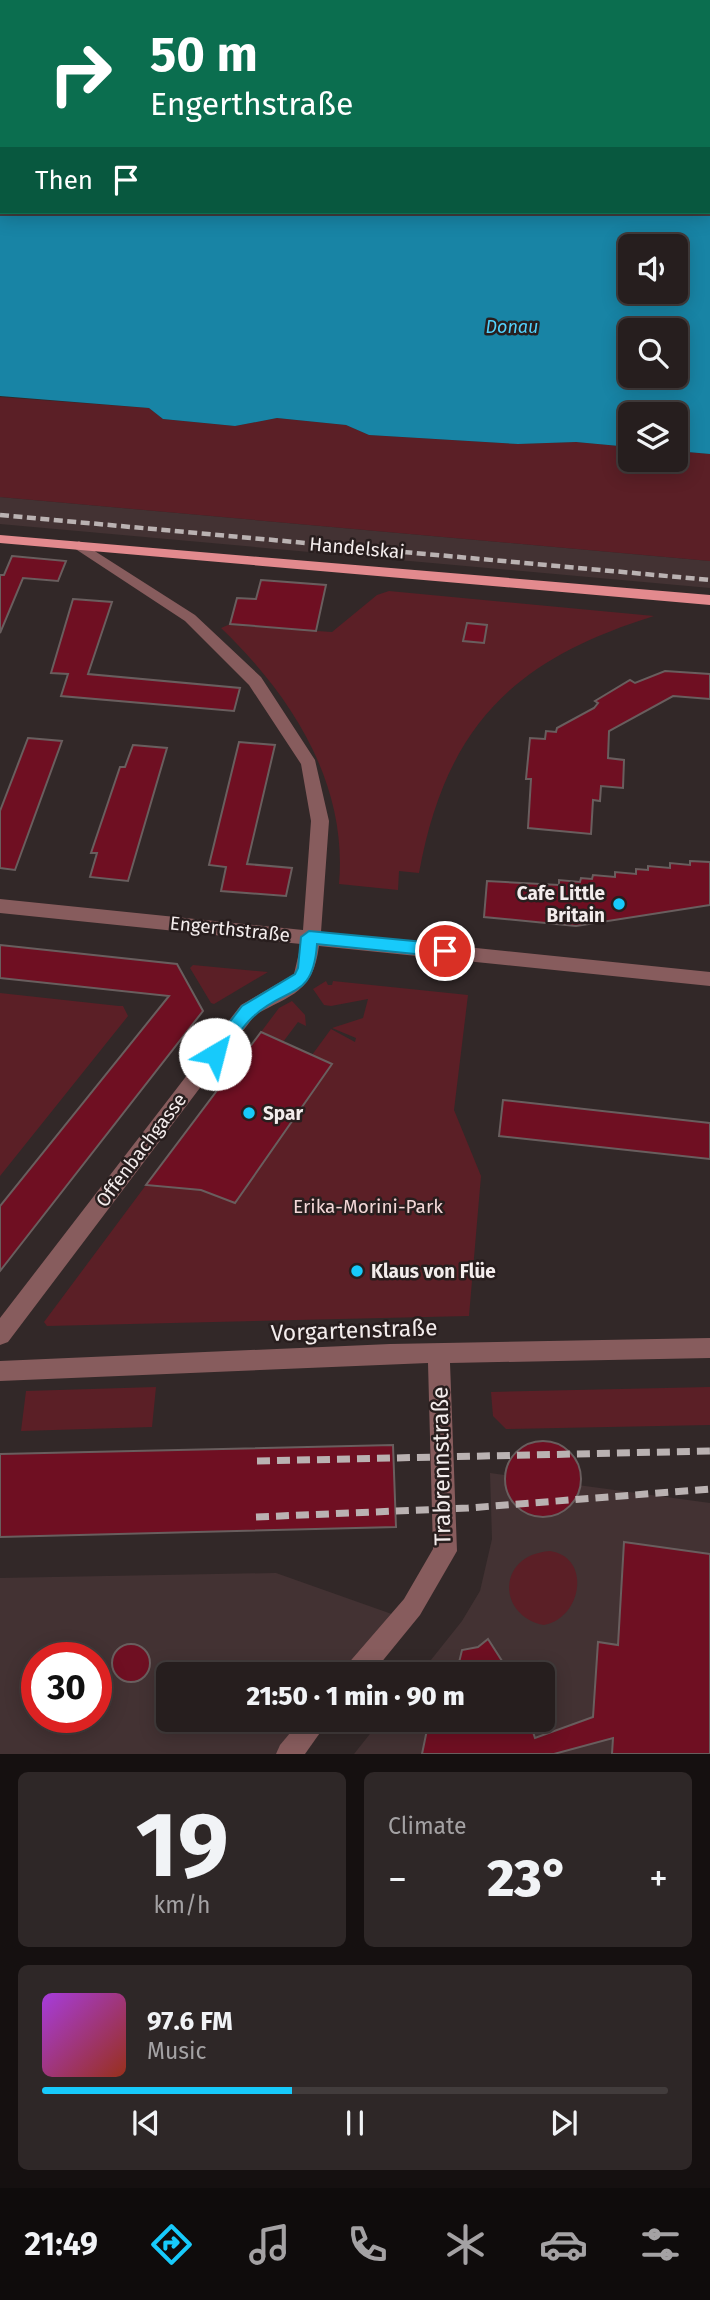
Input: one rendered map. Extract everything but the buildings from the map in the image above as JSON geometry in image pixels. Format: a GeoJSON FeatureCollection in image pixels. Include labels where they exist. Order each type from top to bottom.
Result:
{"type":"FeatureCollection","features":[{"type":"Feature","properties":{"kind":"main road","name":"Handelskai"},"geometry":{"type":"LineString","coordinates":[[0,539],[710,600]]}},
{"type":"Feature","properties":{"kind":"street","name":"Offenbachgasse"},"geometry":{"type":"LineString","coordinates":[[0,1335],[248,1010],[301,979],[307,968],[315,905],[320,821],[309,764],[255,681],[190,618],[79,545]]}},
{"type":"Feature","properties":{"kind":"street","name":"Engerthstraße"},"geometry":{"type":"LineString","coordinates":[[0,906],[710,979]]}},
{"type":"Feature","properties":{"kind":"street","name":"Vorgartenstraße"},"geometry":{"type":"LineString","coordinates":[[0,1371],[439,1353],[710,1348]]}},
{"type":"Feature","properties":{"kind":"street","name":"Trabrennstraße"},"geometry":{"type":"LineString","coordinates":[[366,1662],[412,1607],[445,1552],[439,1353]]}},
{"type":"Feature","properties":{"kind":"street"},"geometry":{"type":"LineString","coordinates":[[289,1754],[307,1732]]}},
{"type":"Feature","properties":{"kind":"shaded area"},"geometry":{"type":"Polygon","coordinates":[[[0,497],[710,561],[710,588],[0,524],[0,497]]]}},
{"type":"Feature","properties":{"kind":"shaded area"},"geometry":{"type":"Polygon","coordinates":[[[490,1473],[710,1503],[710,1754],[354,1754],[371,1732],[555,1732],[555,1662],[429,1662],[462,1621],[480,1591],[492,1539],[490,1473]]]}},
{"type":"Feature","properties":{"kind":"shaded area"},"geometry":{"type":"Polygon","coordinates":[[[276,1573],[403,1618],[366,1662],[156,1662],[156,1732],[307,1732],[289,1754],[0,1754],[0,1578],[276,1573]]]}},
{"type":"Feature","properties":{"kind":"green space"},"geometry":{"type":"Polygon","coordinates":[[[0,397],[149,408],[163,419],[235,426],[277,418],[346,425],[369,435],[518,444],[576,442],[618,446],[618,472],[688,472],[688,452],[710,454],[710,561],[0,497],[0,397]]]}},
{"type":"Feature","properties":{"kind":"green space"},"geometry":{"type":"Polygon","coordinates":[[[389,591],[654,616],[562,654],[525,678],[494,706],[468,739],[447,777],[431,822],[419,873],[399,871],[398,890],[339,884],[339,847],[334,811],[324,776],[310,743],[270,682],[221,628],[228,625],[332,632],[377,595],[389,591]]]}},
{"type":"Feature","properties":{"kind":"green space"},"geometry":{"type":"Polygon","coordinates":[[[193,965],[268,972],[214,1004],[190,968],[193,965]]]}},
{"type":"Feature","properties":{"kind":"green space","name":"Erika-Morini-Park"},"geometry":{"type":"Polygon","coordinates":[[[326,981],[328,985],[332,985],[333,981],[468,995],[454,1110],[481,1176],[469,1316],[47,1326],[44,1322],[146,1185],[201,1190],[235,1203],[332,1064],[312,1055],[331,1029],[355,1042],[356,1038],[332,1028],[363,1018],[368,999],[324,1005],[313,989],[326,981]]]}},
{"type":"Feature","properties":{"kind":"green space"},"geometry":{"type":"Polygon","coordinates":[[[0,993],[123,1006],[128,1016],[0,1176],[0,993]]]}},
{"type":"Feature","properties":{"kind":"green space"},"geometry":{"type":"Polygon","coordinates":[[[292,1001],[305,1015],[306,1026],[298,1022],[283,1042],[261,1032],[279,1008],[292,1001]]]}},
{"type":"Feature","properties":{"kind":"green space"},"geometry":{"type":"Polygon","coordinates":[[[156,1387],[152,1427],[21,1431],[26,1391],[156,1387]]]}},
{"type":"Feature","properties":{"kind":"green space"},"geometry":{"type":"Polygon","coordinates":[[[710,1387],[710,1425],[506,1429],[493,1416],[491,1392],[710,1387]]]}},
{"type":"Feature","properties":{"kind":"green space"},"geometry":{"type":"Polygon","coordinates":[[[550,1551],[563,1556],[572,1564],[577,1587],[574,1600],[567,1611],[557,1620],[544,1625],[529,1619],[518,1610],[511,1599],[509,1586],[512,1574],[520,1563],[532,1555],[550,1551]]]}},
{"type":"Feature","properties":{"kind":"water","name":"Donau"},"geometry":{"type":"Polygon","coordinates":[[[0,214],[710,214],[710,454],[688,452],[688,402],[618,402],[618,446],[576,442],[518,444],[369,435],[346,425],[277,418],[235,426],[163,419],[149,408],[0,396],[0,214]]]}},
{"type":"Feature","properties":{"kind":"railway"},"geometry":{"type":"LineString","coordinates":[[0,515],[710,580]]}},
{"type":"Feature","properties":{"kind":"railway"},"geometry":{"type":"LineString","coordinates":[[257,1461],[710,1451]]}},
{"type":"Feature","properties":{"kind":"railway"},"geometry":{"type":"LineString","coordinates":[[256,1517],[468,1508],[710,1489]]}},
{"type":"Feature","properties":{"kind":"place","name":"Cafe Little Britain"},"geometry":{"type":"Point","coordinates":[619,904]}},
{"type":"Feature","properties":{"kind":"place","name":"Spar"},"geometry":{"type":"Point","coordinates":[249,1113]}},
{"type":"Feature","properties":{"kind":"place","name":"Klaus von Flüe"},"geometry":{"type":"Point","coordinates":[357,1271]}},
{"type":"Feature","properties":{"kind":"route"},"geometry":{"type":"LineString","coordinates":[[215,1054],[248,1010],[301,979],[307,968],[309,937],[445,951]]}}]}
